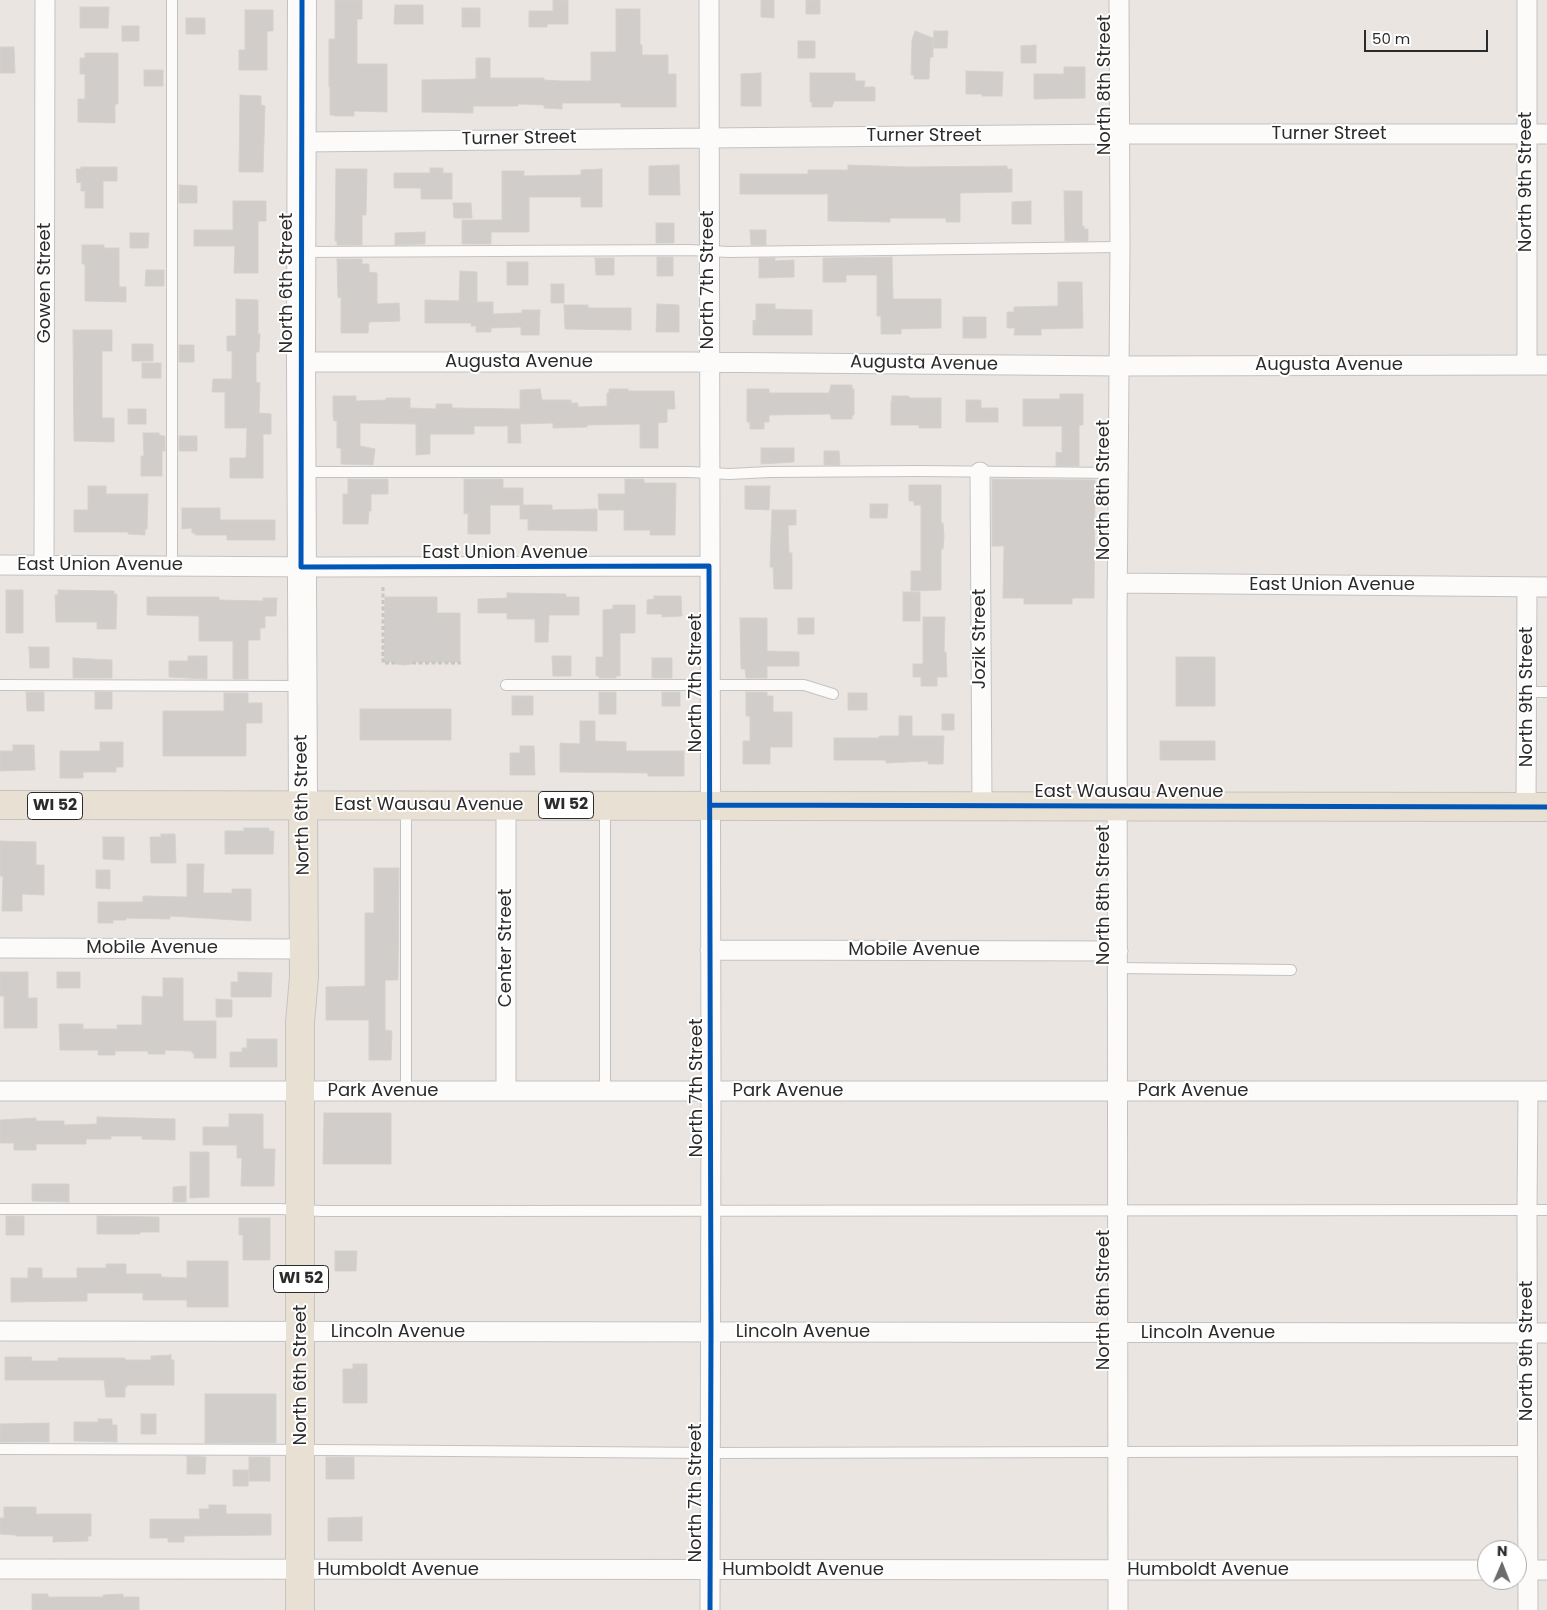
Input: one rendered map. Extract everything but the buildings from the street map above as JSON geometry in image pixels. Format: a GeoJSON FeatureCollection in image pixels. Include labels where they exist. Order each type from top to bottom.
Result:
{"type":"FeatureCollection","features":[{"type":"Feature","properties":{"kind":"main road","name":"North 6th Street"},"geometry":{"type":"LineString","coordinates":[[300,1610],[300,1022],[304,977],[301,567],[302,0]]}},
{"type":"Feature","properties":{"kind":"main road","name":"East Wausau Avenue"},"geometry":{"type":"LineString","coordinates":[[0,805],[1536,807]]}},
{"type":"Feature","properties":{"kind":"main road"},"geometry":{"type":"LineString","coordinates":[[0,812],[51,812],[110,806]]}},
{"type":"Feature","properties":{"kind":"main road"},"geometry":{"type":"LineString","coordinates":[[215,806],[275,812],[284,816],[290,823],[294,924],[304,949]]}},
{"type":"Feature","properties":{"kind":"street","name":"Gowen Street"},"geometry":{"type":"LineString","coordinates":[[44,565],[45,0]]}},
{"type":"Feature","properties":{"kind":"street","name":"North 7th Street"},"geometry":{"type":"LineString","coordinates":[[709,0],[710,1610]]}},
{"type":"Feature","properties":{"kind":"street","name":"North 8th Street"},"geometry":{"type":"LineString","coordinates":[[1118,1610],[1117,583],[1120,247],[1119,0]]}},
{"type":"Feature","properties":{"kind":"street","name":"North 9th Street"},"geometry":{"type":"LineString","coordinates":[[1527,0],[1527,365]]}},
{"type":"Feature","properties":{"kind":"street","name":"Turner Street"},"geometry":{"type":"LineString","coordinates":[[301,142],[1119,134],[1547,134]]}},
{"type":"Feature","properties":{"kind":"street","name":"Augusta Avenue"},"geometry":{"type":"LineString","coordinates":[[301,362],[708,362],[1119,366],[1547,365]]}},
{"type":"Feature","properties":{"kind":"street","name":"Jozik Street"},"geometry":{"type":"LineString","coordinates":[[980,472],[982,805]]}},
{"type":"Feature","properties":{"kind":"street","name":"East Union Avenue"},"geometry":{"type":"LineString","coordinates":[[0,565],[301,567],[709,566]]}},
{"type":"Feature","properties":{"kind":"street","name":"East Union Avenue"},"geometry":{"type":"LineString","coordinates":[[1117,583],[1547,587]]}},
{"type":"Feature","properties":{"kind":"street","name":"North 9th Street"},"geometry":{"type":"LineString","coordinates":[[1527,586],[1527,692],[1536,807]]}},
{"type":"Feature","properties":{"kind":"street","name":"Center Street"},"geometry":{"type":"LineString","coordinates":[[506,805],[506,1091]]}},
{"type":"Feature","properties":{"kind":"street","name":"Mobile Avenue"},"geometry":{"type":"LineString","coordinates":[[0,948],[304,949]]}},
{"type":"Feature","properties":{"kind":"street","name":"Mobile Avenue"},"geometry":{"type":"LineString","coordinates":[[710,950],[1118,959]]}},
{"type":"Feature","properties":{"kind":"street","name":"Park Avenue"},"geometry":{"type":"LineString","coordinates":[[0,1091],[1547,1092]]}},
{"type":"Feature","properties":{"kind":"street","name":"North 9th Street"},"geometry":{"type":"LineString","coordinates":[[1524,1540],[1528,1450],[1526,1210],[1528,1092]]}},
{"type":"Feature","properties":{"kind":"street","name":"Lincoln Avenue"},"geometry":{"type":"LineString","coordinates":[[0,1331],[1547,1333]]}},
{"type":"Feature","properties":{"kind":"street","name":"Humboldt Avenue"},"geometry":{"type":"LineString","coordinates":[[0,1569],[1477,1570]]}},
{"type":"Feature","properties":{"kind":"street"},"geometry":{"type":"LineString","coordinates":[[1527,1570],[1547,1570]]}},
{"type":"Feature","properties":{"kind":"street","name":"North 9th Street"},"geometry":{"type":"LineString","coordinates":[[1525,1590],[1528,1610]]}},
{"type":"Feature","properties":{"kind":"lane"},"geometry":{"type":"LineString","coordinates":[[172,0],[172,566]]}},
{"type":"Feature","properties":{"kind":"lane"},"geometry":{"type":"LineString","coordinates":[[301,252],[709,252],[1120,247]]}},
{"type":"Feature","properties":{"kind":"lane"},"geometry":{"type":"LineString","coordinates":[[301,472],[730,474],[918,471],[1118,473]]}},
{"type":"Feature","properties":{"kind":"lane"},"geometry":{"type":"LineString","coordinates":[[0,685],[302,686]]}},
{"type":"Feature","properties":{"kind":"lane"},"geometry":{"type":"LineString","coordinates":[[506,685],[804,685],[833,694]]}},
{"type":"Feature","properties":{"kind":"lane"},"geometry":{"type":"LineString","coordinates":[[1527,692],[1547,692]]}},
{"type":"Feature","properties":{"kind":"lane"},"geometry":{"type":"LineString","coordinates":[[406,805],[406,1091]]}},
{"type":"Feature","properties":{"kind":"lane"},"geometry":{"type":"LineString","coordinates":[[605,805],[605,1091]]}},
{"type":"Feature","properties":{"kind":"lane"},"geometry":{"type":"LineString","coordinates":[[1118,959],[1290,970]]}},
{"type":"Feature","properties":{"kind":"lane"},"geometry":{"type":"LineString","coordinates":[[0,1209],[711,1211],[1547,1210]]}},
{"type":"Feature","properties":{"kind":"lane"},"geometry":{"type":"LineString","coordinates":[[0,1449],[710,1453],[1528,1450]]}},
{"type":"Feature","properties":{"kind":"path"},"geometry":{"type":"LineString","coordinates":[[383,587],[383,663],[396,663]]}},
{"type":"Feature","properties":{"kind":"path"},"geometry":{"type":"LineString","coordinates":[[412,663],[461,663]]}},
{"type":"Feature","properties":{"kind":"cycle path"},"geometry":{"type":"LineString","coordinates":[[302,0],[301,567],[709,566],[710,1610]]}},
{"type":"Feature","properties":{"kind":"cycle path"},"geometry":{"type":"LineString","coordinates":[[710,805],[1547,807]]}}]}
